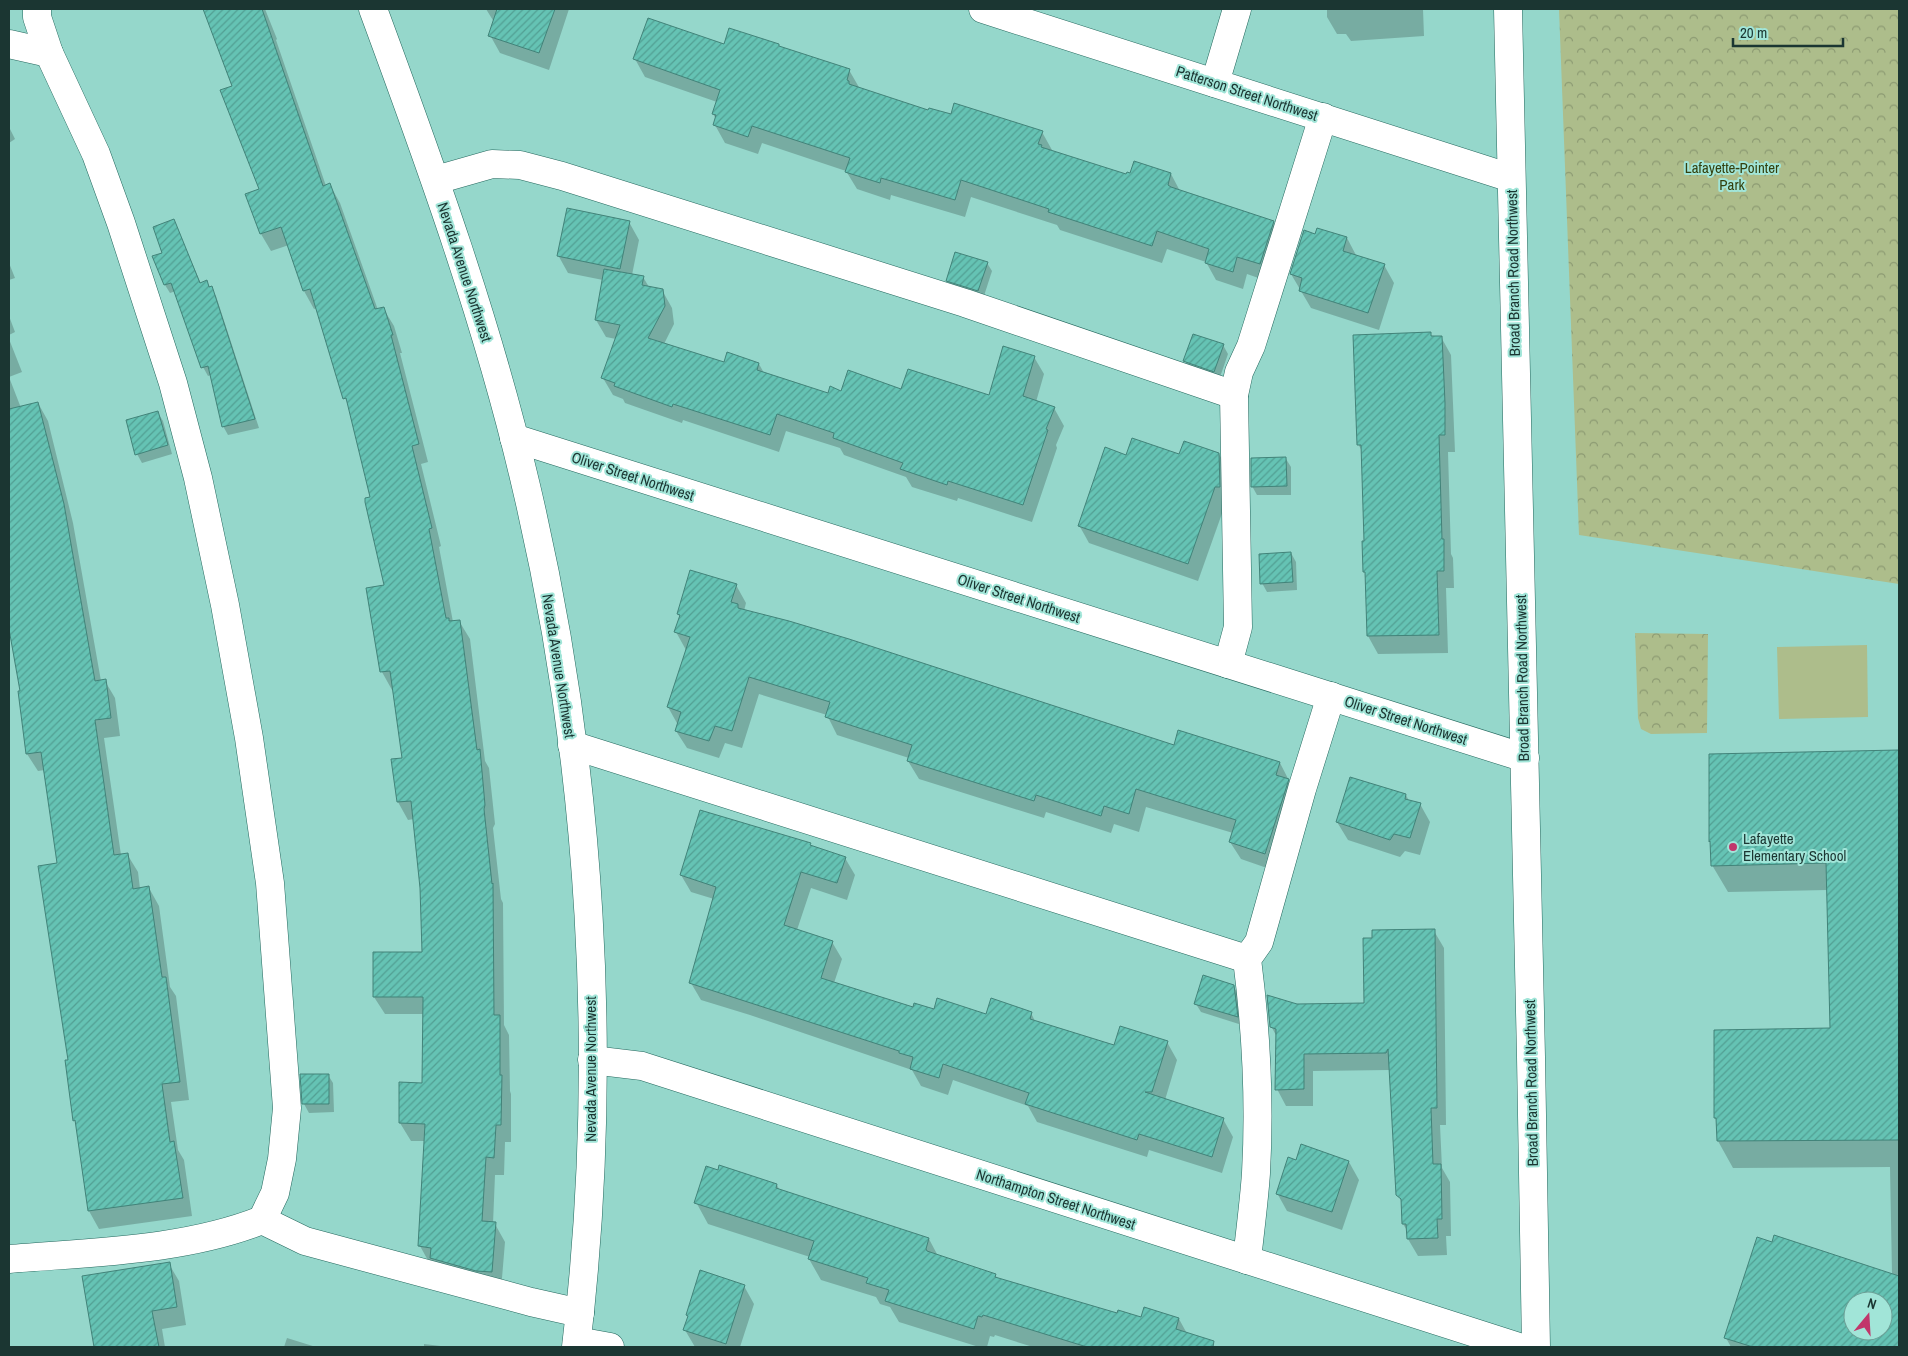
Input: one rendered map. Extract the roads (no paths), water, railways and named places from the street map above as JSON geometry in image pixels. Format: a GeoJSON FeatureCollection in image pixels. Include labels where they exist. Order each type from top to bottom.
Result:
{"type":"FeatureCollection","features":[{"type":"Feature","properties":{"kind":"street"},"geometry":{"type":"LineString","coordinates":[[9,1259],[150,1247],[235,1231],[262,1220],[275,1193],[282,1159],[287,1108],[270,883],[249,738],[225,605],[198,478],[174,383],[121,223],[96,154],[49,54],[37,16],[37,9]]}},
{"type":"Feature","properties":{"kind":"street","name":"Nevada Avenue Northwest"},"geometry":{"type":"LineString","coordinates":[[373,9],[436,180],[474,295],[514,438],[543,566],[572,745],[586,888],[592,1060],[590,1174],[577,1344]]}},
{"type":"Feature","properties":{"kind":"street","name":"Patterson Street Northwest"},"geometry":{"type":"LineString","coordinates":[[983,9],[1511,178]]}},
{"type":"Feature","properties":{"kind":"street"},"geometry":{"type":"LineString","coordinates":[[1215,83],[1237,9]]}},
{"type":"Feature","properties":{"kind":"street","name":"Broad Branch Road Northwest"},"geometry":{"type":"LineString","coordinates":[[1508,9],[1536,1347]]}},
{"type":"Feature","properties":{"kind":"street"},"geometry":{"type":"LineString","coordinates":[[9,44],[49,54]]}},
{"type":"Feature","properties":{"kind":"street"},"geometry":{"type":"LineString","coordinates":[[1228,664],[1238,627],[1234,394],[1239,372],[1251,346],[1322,117]]}},
{"type":"Feature","properties":{"kind":"street"},"geometry":{"type":"LineString","coordinates":[[436,180],[492,164],[520,165],[562,176],[965,303],[1234,394]]}},
{"type":"Feature","properties":{"kind":"street","name":"Oliver Street Northwest"},"geometry":{"type":"LineString","coordinates":[[514,438],[1524,758]]}},
{"type":"Feature","properties":{"kind":"street"},"geometry":{"type":"LineString","coordinates":[[1247,1260],[1256,1172],[1257,1092],[1254,1013],[1247,959],[1259,942],[1302,789],[1331,696]]}},
{"type":"Feature","properties":{"kind":"street"},"geometry":{"type":"LineString","coordinates":[[572,745],[1247,959]]}},
{"type":"Feature","properties":{"kind":"street","name":"Northampton Street Northwest"},"geometry":{"type":"LineString","coordinates":[[592,1060],[642,1066],[1520,1347]]}},
{"type":"Feature","properties":{"kind":"street"},"geometry":{"type":"LineString","coordinates":[[262,1220],[305,1241],[580,1313]]}},
{"type":"Feature","properties":{"kind":"street"},"geometry":{"type":"LineString","coordinates":[[577,1344],[610,1347]]}},
{"type":"Feature","properties":{"kind":"place","name":"Lafayette Elementary School"},"geometry":{"type":"Point","coordinates":[1733,847]}},
{"type":"Feature","properties":{"kind":"park label","name":"Lafayette-Pointer Park"},"geometry":{"type":"Point","coordinates":[1732,176]}}]}
